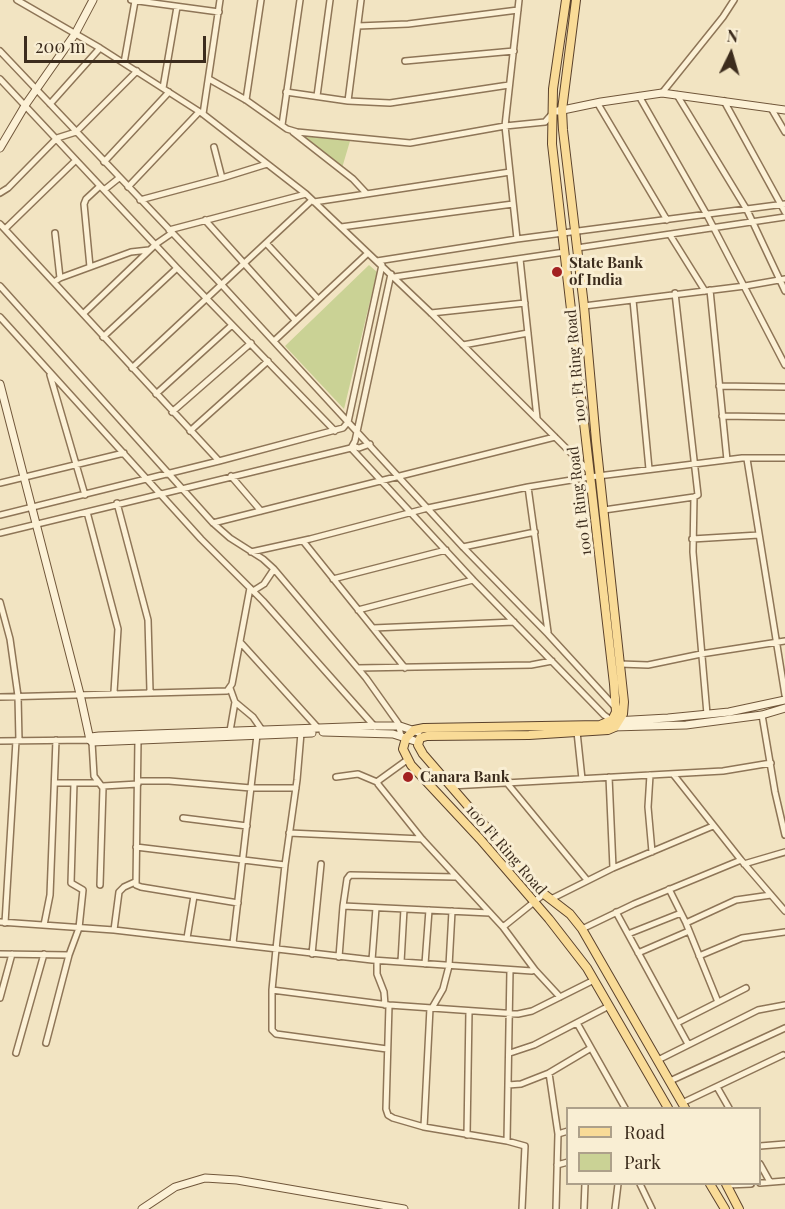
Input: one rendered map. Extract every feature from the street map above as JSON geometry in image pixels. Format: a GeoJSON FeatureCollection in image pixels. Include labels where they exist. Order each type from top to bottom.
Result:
{"type":"FeatureCollection","features":[{"type":"Feature","properties":{"kind":"main road"},"geometry":{"type":"LineString","coordinates":[[0,148],[26,104],[75,34],[93,0]]}},
{"type":"Feature","properties":{"kind":"main road","name":"100 ft Ring Road"},"geometry":{"type":"LineString","coordinates":[[566,0],[553,89],[552,144],[590,475],[614,719]]}},
{"type":"Feature","properties":{"kind":"main road","name":"100 Ft Ring Road"},"geometry":{"type":"LineString","coordinates":[[576,0],[562,110],[624,702],[623,714],[614,719]]}},
{"type":"Feature","properties":{"kind":"main road"},"geometry":{"type":"LineString","coordinates":[[553,114],[562,110],[662,93],[785,110]]}},
{"type":"Feature","properties":{"kind":"main road"},"geometry":{"type":"LineString","coordinates":[[0,384],[91,741]]}},
{"type":"Feature","properties":{"kind":"main road"},"geometry":{"type":"LineString","coordinates":[[407,760],[402,749],[404,737],[414,730],[424,728],[706,714],[729,712],[785,700]]}},
{"type":"Feature","properties":{"kind":"main road"},"geometry":{"type":"LineString","coordinates":[[614,719],[686,725],[762,715],[785,708]]}},
{"type":"Feature","properties":{"kind":"main road"},"geometry":{"type":"LineString","coordinates":[[91,741],[92,737],[99,736],[230,731],[379,734],[404,737],[418,742],[420,738],[427,736],[529,735],[608,730],[614,719]]}},
{"type":"Feature","properties":{"kind":"main road"},"geometry":{"type":"LineString","coordinates":[[91,741],[374,726],[400,726],[427,736]]}},
{"type":"Feature","properties":{"kind":"main road","name":"100 Ft Ring Road"},"geometry":{"type":"LineString","coordinates":[[418,742],[423,754],[547,897],[570,914],[582,929],[683,1106]]}},
{"type":"Feature","properties":{"kind":"main road","name":"100 Ft Ring Road"},"geometry":{"type":"LineString","coordinates":[[407,760],[480,839],[572,949],[594,980],[667,1107]]}},
{"type":"Feature","properties":{"kind":"main road"},"geometry":{"type":"LineString","coordinates":[[142,1209],[175,1187],[205,1178],[237,1180],[404,1209]]}},
{"type":"Feature","properties":{"kind":"main road"},"geometry":{"type":"LineString","coordinates":[[711,1185],[725,1209]]}},
{"type":"Feature","properties":{"kind":"main road"},"geometry":{"type":"LineString","coordinates":[[727,1185],[740,1209]]}},
{"type":"Feature","properties":{"kind":"street"},"geometry":{"type":"LineString","coordinates":[[18,0],[29,3],[201,113],[306,194],[431,312],[537,418],[590,475]]}},
{"type":"Feature","properties":{"kind":"street"},"geometry":{"type":"LineString","coordinates":[[128,187],[201,113],[209,79],[220,0]]}},
{"type":"Feature","properties":{"kind":"street"},"geometry":{"type":"LineString","coordinates":[[246,100],[261,0]]}},
{"type":"Feature","properties":{"kind":"street"},"geometry":{"type":"LineString","coordinates":[[282,125],[300,0]]}},
{"type":"Feature","properties":{"kind":"street"},"geometry":{"type":"LineString","coordinates":[[317,96],[330,0]]}},
{"type":"Feature","properties":{"kind":"street"},"geometry":{"type":"LineString","coordinates":[[348,101],[361,0]]}},
{"type":"Feature","properties":{"kind":"street"},"geometry":{"type":"LineString","coordinates":[[517,239],[505,126],[519,0]]}},
{"type":"Feature","properties":{"kind":"street"},"geometry":{"type":"LineString","coordinates":[[662,93],[734,0]]}},
{"type":"Feature","properties":{"kind":"street"},"geometry":{"type":"LineString","coordinates":[[124,63],[133,1],[219,12]]}},
{"type":"Feature","properties":{"kind":"street"},"geometry":{"type":"LineString","coordinates":[[163,88],[177,7]]}},
{"type":"Feature","properties":{"kind":"street"},"geometry":{"type":"LineString","coordinates":[[358,26],[408,24],[518,10]]}},
{"type":"Feature","properties":{"kind":"street"},"geometry":{"type":"LineString","coordinates":[[50,104],[100,48]]}},
{"type":"Feature","properties":{"kind":"street"},"geometry":{"type":"LineString","coordinates":[[0,51],[221,284],[463,547],[548,634],[614,719]]}},
{"type":"Feature","properties":{"kind":"street"},"geometry":{"type":"LineString","coordinates":[[405,61],[513,51]]}},
{"type":"Feature","properties":{"kind":"street"},"geometry":{"type":"LineString","coordinates":[[0,193],[8,188],[57,138],[76,132],[137,71]]}},
{"type":"Feature","properties":{"kind":"street"},"geometry":{"type":"LineString","coordinates":[[0,79],[334,431]]}},
{"type":"Feature","properties":{"kind":"street"},"geometry":{"type":"LineString","coordinates":[[209,79],[246,100],[292,131],[366,193]]}},
{"type":"Feature","properties":{"kind":"street"},"geometry":{"type":"LineString","coordinates":[[286,92],[348,101],[390,103],[509,85]]}},
{"type":"Feature","properties":{"kind":"street"},"geometry":{"type":"LineString","coordinates":[[104,162],[169,93]]}},
{"type":"Feature","properties":{"kind":"street"},"geometry":{"type":"LineString","coordinates":[[677,95],[747,210],[782,279],[785,291]]}},
{"type":"Feature","properties":{"kind":"street"},"geometry":{"type":"LineString","coordinates":[[639,96],[707,215],[785,365]]}},
{"type":"Feature","properties":{"kind":"street"},"geometry":{"type":"LineString","coordinates":[[724,101],[784,204],[785,212]]}},
{"type":"Feature","properties":{"kind":"street"},"geometry":{"type":"LineString","coordinates":[[598,104],[667,220]]}},
{"type":"Feature","properties":{"kind":"street"},"geometry":{"type":"LineString","coordinates":[[771,108],[785,132]]}},
{"type":"Feature","properties":{"kind":"street"},"geometry":{"type":"LineString","coordinates":[[292,131],[411,143],[505,126],[545,122],[553,114]]}},
{"type":"Feature","properties":{"kind":"street"},"geometry":{"type":"LineString","coordinates":[[214,147],[222,178]]}},
{"type":"Feature","properties":{"kind":"street"},"geometry":{"type":"LineString","coordinates":[[5,229],[76,159]]}},
{"type":"Feature","properties":{"kind":"street"},"geometry":{"type":"LineString","coordinates":[[140,200],[267,164]]}},
{"type":"Feature","properties":{"kind":"street"},"geometry":{"type":"LineString","coordinates":[[132,368],[243,263],[313,201],[510,172]]}},
{"type":"Feature","properties":{"kind":"street"},"geometry":{"type":"LineString","coordinates":[[90,267],[84,204],[86,199],[119,178]]}},
{"type":"Feature","properties":{"kind":"street"},"geometry":{"type":"LineString","coordinates":[[83,314],[170,231],[306,194]]}},
{"type":"Feature","properties":{"kind":"street"},"geometry":{"type":"LineString","coordinates":[[341,227],[513,204]]}},
{"type":"Feature","properties":{"kind":"street"},"geometry":{"type":"LineString","coordinates":[[379,263],[517,239],[784,204]]}},
{"type":"Feature","properties":{"kind":"street"},"geometry":{"type":"LineString","coordinates":[[577,248],[785,217]]}},
{"type":"Feature","properties":{"kind":"street"},"geometry":{"type":"LineString","coordinates":[[205,220],[295,320]]}},
{"type":"Feature","properties":{"kind":"street"},"geometry":{"type":"LineString","coordinates":[[0,224],[219,461]]}},
{"type":"Feature","properties":{"kind":"street"},"geometry":{"type":"LineString","coordinates":[[55,234],[60,278]]}},
{"type":"Feature","properties":{"kind":"street"},"geometry":{"type":"LineString","coordinates":[[670,235],[707,290],[727,460]]}},
{"type":"Feature","properties":{"kind":"street"},"geometry":{"type":"LineString","coordinates":[[266,243],[317,298]]}},
{"type":"Feature","properties":{"kind":"street"},"geometry":{"type":"LineString","coordinates":[[54,282],[135,251],[150,250]]}},
{"type":"Feature","properties":{"kind":"street"},"geometry":{"type":"LineString","coordinates":[[392,275],[565,252]]}},
{"type":"Feature","properties":{"kind":"street"},"geometry":{"type":"LineString","coordinates":[[274,341],[317,298],[368,253]]}},
{"type":"Feature","properties":{"kind":"street"},"geometry":{"type":"LineString","coordinates":[[520,259],[537,418]]}},
{"type":"Feature","properties":{"kind":"street"},"geometry":{"type":"LineString","coordinates":[[0,515],[343,428],[348,422],[379,263]]}},
{"type":"Feature","properties":{"kind":"street"},"geometry":{"type":"LineString","coordinates":[[104,337],[177,268]]}},
{"type":"Feature","properties":{"kind":"street"},"geometry":{"type":"LineString","coordinates":[[352,447],[392,275]]}},
{"type":"Feature","properties":{"kind":"street"},"geometry":{"type":"LineString","coordinates":[[584,306],[745,286],[782,279]]}},
{"type":"Feature","properties":{"kind":"street"},"geometry":{"type":"LineString","coordinates":[[0,286],[213,523],[274,569],[358,669],[400,726],[404,737]]}},
{"type":"Feature","properties":{"kind":"street"},"geometry":{"type":"LineString","coordinates":[[604,510],[694,497],[698,493],[675,293]]}},
{"type":"Feature","properties":{"kind":"street"},"geometry":{"type":"LineString","coordinates":[[633,300],[649,469]]}},
{"type":"Feature","properties":{"kind":"street"},"geometry":{"type":"LineString","coordinates":[[431,312],[525,303]]}},
{"type":"Feature","properties":{"kind":"street"},"geometry":{"type":"LineString","coordinates":[[0,316],[162,493],[201,539],[252,590],[379,734]]}},
{"type":"Feature","properties":{"kind":"street"},"geometry":{"type":"LineString","coordinates":[[156,394],[232,325]]}},
{"type":"Feature","properties":{"kind":"street"},"geometry":{"type":"LineString","coordinates":[[463,345],[528,333]]}},
{"type":"Feature","properties":{"kind":"street"},"geometry":{"type":"LineString","coordinates":[[172,412],[250,343]]}},
{"type":"Feature","properties":{"kind":"street"},"geometry":{"type":"LineString","coordinates":[[190,431],[268,361]]}},
{"type":"Feature","properties":{"kind":"street"},"geometry":{"type":"LineString","coordinates":[[49,372],[86,495]]}},
{"type":"Feature","properties":{"kind":"street"},"geometry":{"type":"LineString","coordinates":[[719,386],[785,387]]}},
{"type":"Feature","properties":{"kind":"street"},"geometry":{"type":"LineString","coordinates":[[528,410],[536,401]]}},
{"type":"Feature","properties":{"kind":"street"},"geometry":{"type":"LineString","coordinates":[[722,416],[785,417]]}},
{"type":"Feature","properties":{"kind":"street"},"geometry":{"type":"LineString","coordinates":[[213,523],[400,478],[555,437]]}},
{"type":"Feature","properties":{"kind":"street"},"geometry":{"type":"LineString","coordinates":[[0,533],[117,503],[370,444]]}},
{"type":"Feature","properties":{"kind":"street"},"geometry":{"type":"LineString","coordinates":[[352,447],[473,580],[604,715],[614,719]]}},
{"type":"Feature","properties":{"kind":"street"},"geometry":{"type":"LineString","coordinates":[[0,483],[123,453]]}},
{"type":"Feature","properties":{"kind":"street"},"geometry":{"type":"LineString","coordinates":[[251,552],[303,541],[428,508],[590,475],[600,476],[727,460],[785,458],[785,463]]}},
{"type":"Feature","properties":{"kind":"street"},"geometry":{"type":"LineString","coordinates":[[747,459],[785,695]]}},
{"type":"Feature","properties":{"kind":"street"},"geometry":{"type":"LineString","coordinates":[[231,476],[261,511]]}},
{"type":"Feature","properties":{"kind":"street"},"geometry":{"type":"LineString","coordinates":[[528,487],[548,634]]}},
{"type":"Feature","properties":{"kind":"street"},"geometry":{"type":"LineString","coordinates":[[694,497],[692,539],[706,714]]}},
{"type":"Feature","properties":{"kind":"street"},"geometry":{"type":"LineString","coordinates":[[117,503],[148,620],[150,692]]}},
{"type":"Feature","properties":{"kind":"street"},"geometry":{"type":"LineString","coordinates":[[87,512],[118,629],[114,692]]}},
{"type":"Feature","properties":{"kind":"street"},"geometry":{"type":"LineString","coordinates":[[463,547],[535,532]]}},
{"type":"Feature","properties":{"kind":"street"},"geometry":{"type":"LineString","coordinates":[[692,539],[759,535]]}},
{"type":"Feature","properties":{"kind":"street"},"geometry":{"type":"LineString","coordinates":[[303,541],[405,668]]}},
{"type":"Feature","properties":{"kind":"street"},"geometry":{"type":"LineString","coordinates":[[333,579],[446,550]]}},
{"type":"Feature","properties":{"kind":"street"},"geometry":{"type":"LineString","coordinates":[[252,590],[264,584],[274,569]]}},
{"type":"Feature","properties":{"kind":"street"},"geometry":{"type":"LineString","coordinates":[[357,610],[473,580]]}},
{"type":"Feature","properties":{"kind":"street"},"geometry":{"type":"LineString","coordinates":[[230,731],[235,702],[230,688],[252,590]]}},
{"type":"Feature","properties":{"kind":"street"},"geometry":{"type":"LineString","coordinates":[[0,602],[10,639],[18,696],[17,741],[3,922],[114,930],[374,961],[535,970]]}},
{"type":"Feature","properties":{"kind":"street"},"geometry":{"type":"LineString","coordinates":[[373,628],[514,622]]}},
{"type":"Feature","properties":{"kind":"street"},"geometry":{"type":"LineString","coordinates":[[620,664],[648,665],[785,641]]}},
{"type":"Feature","properties":{"kind":"street"},"geometry":{"type":"LineString","coordinates":[[241,643],[318,728]]}},
{"type":"Feature","properties":{"kind":"street"},"geometry":{"type":"LineString","coordinates":[[358,669],[531,665],[552,661]]}},
{"type":"Feature","properties":{"kind":"street"},"geometry":{"type":"LineString","coordinates":[[0,697],[114,692],[223,692],[230,688]]}},
{"type":"Feature","properties":{"kind":"street"},"geometry":{"type":"LineString","coordinates":[[233,944],[259,733],[253,717],[235,702]]}},
{"type":"Feature","properties":{"kind":"street"},"geometry":{"type":"LineString","coordinates":[[762,715],[785,835]]}},
{"type":"Feature","properties":{"kind":"street"},"geometry":{"type":"LineString","coordinates":[[578,732],[582,779]]}},
{"type":"Feature","properties":{"kind":"street"},"geometry":{"type":"LineString","coordinates":[[301,733],[276,949],[272,990],[272,1030],[274,1033],[387,1049]]}},
{"type":"Feature","properties":{"kind":"street"},"geometry":{"type":"LineString","coordinates":[[44,925],[50,895],[56,740]]}},
{"type":"Feature","properties":{"kind":"street"},"geometry":{"type":"LineString","coordinates":[[138,740],[135,882],[141,888],[238,903]]}},
{"type":"Feature","properties":{"kind":"street"},"geometry":{"type":"LineString","coordinates":[[0,741],[91,741],[94,776],[101,784],[100,885]]}},
{"type":"Feature","properties":{"kind":"street"},"geometry":{"type":"LineString","coordinates":[[377,782],[407,760]]}},
{"type":"Feature","properties":{"kind":"street"},"geometry":{"type":"LineString","coordinates":[[451,786],[733,770],[771,763]]}},
{"type":"Feature","properties":{"kind":"street"},"geometry":{"type":"LineString","coordinates":[[336,777],[358,774],[377,782],[422,839],[503,927],[535,970],[560,997]]}},
{"type":"Feature","properties":{"kind":"street"},"geometry":{"type":"LineString","coordinates":[[673,774],[713,826],[785,911]]}},
{"type":"Feature","properties":{"kind":"street"},"geometry":{"type":"LineString","coordinates":[[650,775],[648,807],[652,852]]}},
{"type":"Feature","properties":{"kind":"street"},"geometry":{"type":"LineString","coordinates":[[609,777],[613,868]]}},
{"type":"Feature","properties":{"kind":"street"},"geometry":{"type":"LineString","coordinates":[[55,783],[101,784],[169,781],[251,788],[296,788]]}},
{"type":"Feature","properties":{"kind":"street"},"geometry":{"type":"LineString","coordinates":[[45,1043],[69,955],[79,928],[83,890],[71,883],[74,783]]}},
{"type":"Feature","properties":{"kind":"street"},"geometry":{"type":"LineString","coordinates":[[507,783],[587,880]]}},
{"type":"Feature","properties":{"kind":"street"},"geometry":{"type":"LineString","coordinates":[[183,818],[247,826]]}},
{"type":"Feature","properties":{"kind":"street"},"geometry":{"type":"LineString","coordinates":[[503,927],[534,903],[713,826]]}},
{"type":"Feature","properties":{"kind":"street"},"geometry":{"type":"LineString","coordinates":[[289,833],[422,839]]}},
{"type":"Feature","properties":{"kind":"street"},"geometry":{"type":"LineString","coordinates":[[136,847],[285,865]]}},
{"type":"Feature","properties":{"kind":"street"},"geometry":{"type":"LineString","coordinates":[[582,929],[669,889],[743,862],[785,852]]}},
{"type":"Feature","properties":{"kind":"street"},"geometry":{"type":"LineString","coordinates":[[312,954],[321,864]]}},
{"type":"Feature","properties":{"kind":"street"},"geometry":{"type":"LineString","coordinates":[[0,874],[8,874]]}},
{"type":"Feature","properties":{"kind":"street"},"geometry":{"type":"LineString","coordinates":[[339,957],[347,879],[352,874],[456,877]]}},
{"type":"Feature","properties":{"kind":"street"},"geometry":{"type":"LineString","coordinates":[[114,930],[119,892],[135,882]]}},
{"type":"Feature","properties":{"kind":"street"},"geometry":{"type":"LineString","coordinates":[[669,889],[686,923],[718,1002]]}},
{"type":"Feature","properties":{"kind":"street"},"geometry":{"type":"LineString","coordinates":[[686,923],[736,900],[771,895]]}},
{"type":"Feature","properties":{"kind":"street"},"geometry":{"type":"LineString","coordinates":[[187,938],[194,896]]}},
{"type":"Feature","properties":{"kind":"street"},"geometry":{"type":"LineString","coordinates":[[343,906],[490,913]]}},
{"type":"Feature","properties":{"kind":"street"},"geometry":{"type":"LineString","coordinates":[[376,908],[374,961],[387,1005],[386,1112],[393,1118],[424,1126],[522,1144],[526,1148],[522,1209]]}},
{"type":"Feature","properties":{"kind":"street"},"geometry":{"type":"LineString","coordinates":[[400,962],[404,909]]}},
{"type":"Feature","properties":{"kind":"street"},"geometry":{"type":"LineString","coordinates":[[425,964],[429,910]]}},
{"type":"Feature","properties":{"kind":"street"},"geometry":{"type":"LineString","coordinates":[[424,1126],[431,1008],[443,989],[449,966],[452,911]]}},
{"type":"Feature","properties":{"kind":"street"},"geometry":{"type":"LineString","coordinates":[[616,912],[688,1044]]}},
{"type":"Feature","properties":{"kind":"street"},"geometry":{"type":"LineString","coordinates":[[628,934],[681,913]]}},
{"type":"Feature","properties":{"kind":"street"},"geometry":{"type":"LineString","coordinates":[[638,953],[689,931]]}},
{"type":"Feature","properties":{"kind":"street"},"geometry":{"type":"LineString","coordinates":[[699,956],[742,938],[785,932]]}},
{"type":"Feature","properties":{"kind":"street"},"geometry":{"type":"LineString","coordinates":[[0,954],[69,955]]}},
{"type":"Feature","properties":{"kind":"street"},"geometry":{"type":"LineString","coordinates":[[0,998],[12,954]]}},
{"type":"Feature","properties":{"kind":"street"},"geometry":{"type":"LineString","coordinates":[[16,1053],[44,954]]}},
{"type":"Feature","properties":{"kind":"street"},"geometry":{"type":"LineString","coordinates":[[507,1141],[510,970]]}},
{"type":"Feature","properties":{"kind":"street"},"geometry":{"type":"LineString","coordinates":[[272,990],[387,1005],[511,1014],[532,1011],[594,980]]}},
{"type":"Feature","properties":{"kind":"street"},"geometry":{"type":"LineString","coordinates":[[677,1023],[746,988]]}},
{"type":"Feature","properties":{"kind":"street"},"geometry":{"type":"LineString","coordinates":[[658,1060],[758,1010],[785,1005]]}},
{"type":"Feature","properties":{"kind":"street"},"geometry":{"type":"LineString","coordinates":[[510,1053],[534,1045],[609,1006]]}},
{"type":"Feature","properties":{"kind":"street"},"geometry":{"type":"LineString","coordinates":[[467,1135],[469,1011]]}},
{"type":"Feature","properties":{"kind":"street"},"geometry":{"type":"LineString","coordinates":[[577,1023],[624,1107]]}},
{"type":"Feature","properties":{"kind":"street"},"geometry":{"type":"LineString","coordinates":[[670,1081],[785,1028]]}},
{"type":"Feature","properties":{"kind":"street"},"geometry":{"type":"LineString","coordinates":[[508,1086],[521,1084],[549,1073],[591,1048]]}},
{"type":"Feature","properties":{"kind":"street"},"geometry":{"type":"LineString","coordinates":[[683,1106],[783,1055]]}},
{"type":"Feature","properties":{"kind":"street"},"geometry":{"type":"LineString","coordinates":[[549,1073],[558,1134],[556,1209]]}},
{"type":"Feature","properties":{"kind":"street"},"geometry":{"type":"LineString","coordinates":[[717,1087],[728,1107]]}},
{"type":"Feature","properties":{"kind":"street"},"geometry":{"type":"LineString","coordinates":[[558,1134],[566,1131]]}},
{"type":"Feature","properties":{"kind":"street"},"geometry":{"type":"LineString","coordinates":[[761,1146],[785,1144]]}},
{"type":"Feature","properties":{"kind":"street"},"geometry":{"type":"LineString","coordinates":[[557,1165],[566,1162]]}},
{"type":"Feature","properties":{"kind":"street"},"geometry":{"type":"LineString","coordinates":[[761,1167],[770,1182]]}},
{"type":"Feature","properties":{"kind":"street"},"geometry":{"type":"LineString","coordinates":[[761,1183],[785,1181]]}},
{"type":"Feature","properties":{"kind":"street"},"geometry":{"type":"LineString","coordinates":[[584,1209],[585,1185]]}},
{"type":"Feature","properties":{"kind":"street"},"geometry":{"type":"LineString","coordinates":[[615,1209],[618,1185]]}},
{"type":"Feature","properties":{"kind":"street"},"geometry":{"type":"LineString","coordinates":[[640,1185],[652,1209]]}},
{"type":"Feature","properties":{"kind":"green space"},"geometry":{"type":"Polygon","coordinates":[[[302,135],[350,141],[342,168],[302,135]]]}},
{"type":"Feature","properties":{"kind":"green space"},"geometry":{"type":"Polygon","coordinates":[[[369,265],[377,272],[344,409],[285,346],[369,265]]]}},
{"type":"Feature","properties":{"kind":"place","name":"State Bank of India"},"geometry":{"type":"Point","coordinates":[557,272]}},
{"type":"Feature","properties":{"kind":"place","name":"Canara Bank"},"geometry":{"type":"Point","coordinates":[408,777]}}]}
